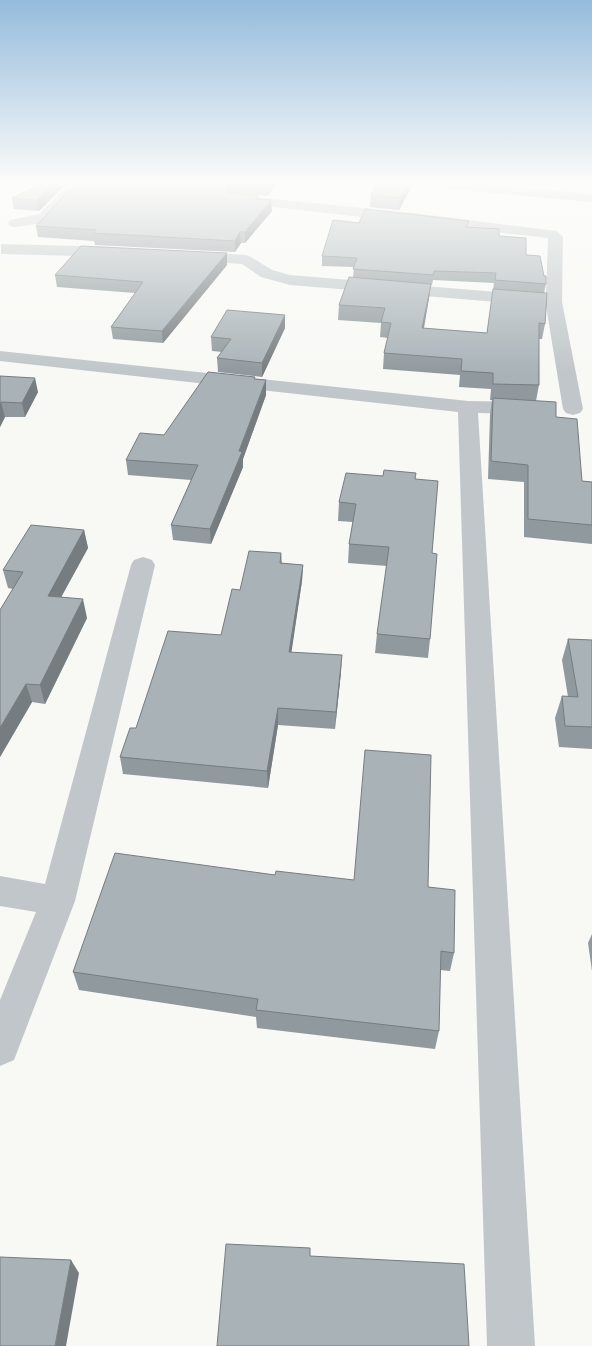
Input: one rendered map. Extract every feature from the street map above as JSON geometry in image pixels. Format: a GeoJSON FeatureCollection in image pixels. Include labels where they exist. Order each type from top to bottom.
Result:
{"type":"FeatureCollection","features":[{"type":"Feature","properties":{"kind":"street"},"geometry":{"type":"LineString","coordinates":[[0,356],[468,407],[566,409],[554,302],[556,247]]}},
{"type":"Feature","properties":{"kind":"street"},"geometry":{"type":"LineString","coordinates":[[1,250],[131,253]]}},
{"type":"Feature","properties":{"kind":"street"},"geometry":{"type":"LineString","coordinates":[[170,255],[246,260],[257,270],[273,277],[290,280],[554,302]]}},
{"type":"Feature","properties":{"kind":"street"},"geometry":{"type":"LineString","coordinates":[[468,407],[511,1346]]}},
{"type":"Feature","properties":{"kind":"street"},"geometry":{"type":"LineString","coordinates":[[0,1047],[58,901],[143,564]]}},
{"type":"Feature","properties":{"kind":"street"},"geometry":{"type":"LineString","coordinates":[[0,891],[58,901]]}},
{"type":"Feature","properties":{"kind":"building"},"geometry":{"type":"Polygon","coordinates":[[[80,247],[227,253],[162,331],[111,327],[143,282],[55,275],[80,247]]]}},
{"type":"Feature","properties":{"kind":"building"},"geometry":{"type":"Polygon","coordinates":[[[325,247],[526,247],[526,255],[540,256],[544,276],[546,276],[546,284],[495,280],[496,273],[434,271],[433,275],[353,269],[357,258],[322,256],[325,247]]]}},
{"type":"Feature","properties":{"kind":"building"},"geometry":{"type":"Polygon","coordinates":[[[349,277],[431,284],[422,328],[487,333],[493,289],[547,293],[545,324],[539,323],[539,385],[493,384],[493,373],[461,371],[462,359],[384,353],[391,323],[381,322],[385,308],[339,305],[349,277]]]}},
{"type":"Feature","properties":{"kind":"building"},"geometry":{"type":"Polygon","coordinates":[[[227,310],[285,315],[262,363],[217,358],[231,339],[211,337],[227,310]]]}},
{"type":"Feature","properties":{"kind":"building"},"geometry":{"type":"Polygon","coordinates":[[[208,372],[266,380],[239,451],[242,452],[210,529],[171,525],[198,465],[126,460],[140,433],[164,435],[208,372]]]}},
{"type":"Feature","properties":{"kind":"building"},"geometry":{"type":"Polygon","coordinates":[[[0,376],[35,378],[22,403],[1,402],[0,405],[0,376]]]}},
{"type":"Feature","properties":{"kind":"building"},"geometry":{"type":"Polygon","coordinates":[[[493,398],[556,402],[556,417],[577,419],[582,481],[592,482],[592,525],[528,519],[528,465],[491,461],[493,398]]]}},
{"type":"Feature","properties":{"kind":"building"},"geometry":{"type":"Polygon","coordinates":[[[384,470],[416,473],[415,479],[438,481],[432,553],[437,554],[430,639],[377,634],[389,547],[349,544],[356,504],[339,502],[346,473],[383,476],[384,470]]]}},
{"type":"Feature","properties":{"kind":"building"},"geometry":{"type":"Polygon","coordinates":[[[31,525],[84,530],[48,596],[83,599],[40,685],[26,684],[0,728],[0,610],[23,572],[3,570],[31,525]]]}},
{"type":"Feature","properties":{"kind":"building"},"geometry":{"type":"Polygon","coordinates":[[[249,551],[281,553],[280,563],[303,565],[289,652],[342,655],[336,712],[278,708],[267,771],[120,757],[130,728],[136,728],[168,631],[221,635],[232,589],[240,590],[249,551]]]}},
{"type":"Feature","properties":{"kind":"building"},"geometry":{"type":"Polygon","coordinates":[[[568,639],[592,640],[592,727],[565,726],[562,696],[578,697],[568,639]]]}},
{"type":"Feature","properties":{"kind":"building"},"geometry":{"type":"Polygon","coordinates":[[[365,750],[431,755],[428,887],[455,890],[454,953],[441,951],[439,1031],[256,1010],[258,999],[73,972],[115,853],[275,875],[276,871],[354,880],[365,750]]]}},
{"type":"Feature","properties":{"kind":"building"},"geometry":{"type":"Polygon","coordinates":[[[226,1244],[310,1248],[310,1256],[464,1264],[469,1346],[217,1346],[226,1244]]]}},
{"type":"Feature","properties":{"kind":"building"},"geometry":{"type":"Polygon","coordinates":[[[0,1257],[71,1260],[55,1346],[0,1346],[0,1257]]]}}]}
